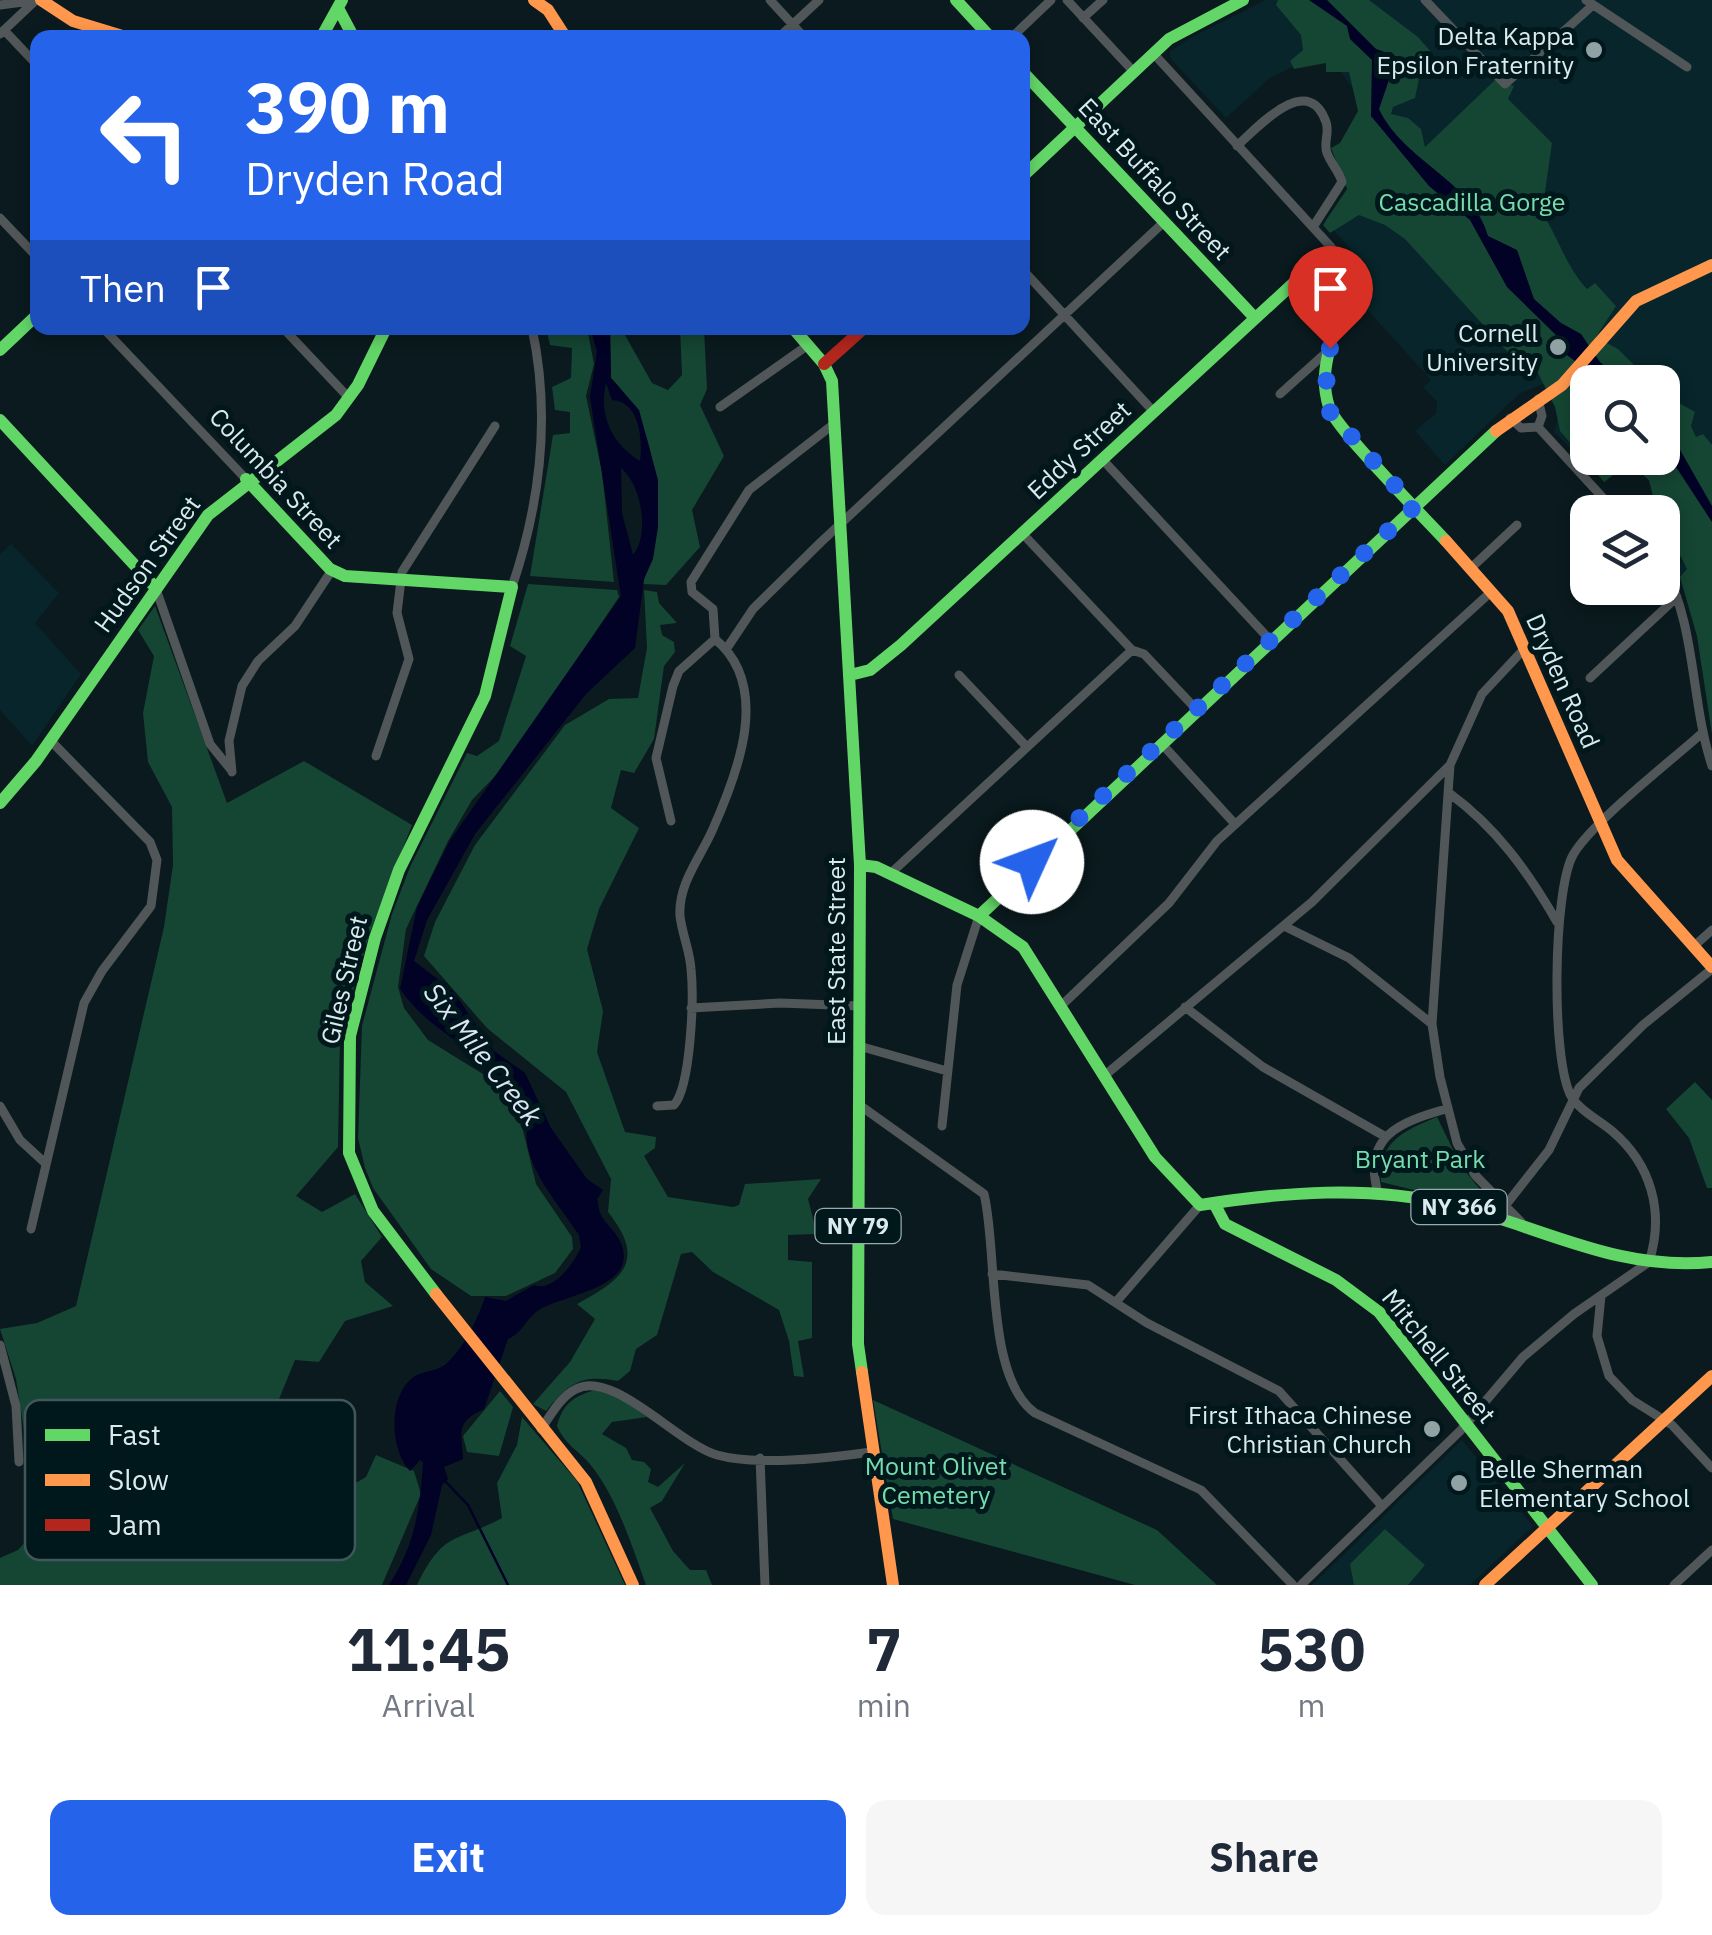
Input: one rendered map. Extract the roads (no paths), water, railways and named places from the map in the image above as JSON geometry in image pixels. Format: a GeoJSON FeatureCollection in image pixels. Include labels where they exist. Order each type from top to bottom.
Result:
{"type":"FeatureCollection","features":[{"type":"Feature","properties":{"kind":"main road"},"geometry":{"type":"LineString","coordinates":[[37,0],[73,21],[103,30]]}},
{"type":"Feature","properties":{"kind":"main road"},"geometry":{"type":"LineString","coordinates":[[956,0],[984,30]]}},
{"type":"Feature","properties":{"kind":"main road"},"geometry":{"type":"LineString","coordinates":[[1030,170],[1179,30],[1242,0]]}},
{"type":"Feature","properties":{"kind":"main road"},"geometry":{"type":"LineString","coordinates":[[545,2],[562,30]]}},
{"type":"Feature","properties":{"kind":"main road"},"geometry":{"type":"LineString","coordinates":[[325,30],[340,4]]}},
{"type":"Feature","properties":{"kind":"main road"},"geometry":{"type":"LineString","coordinates":[[340,4],[351,30]]}},
{"type":"Feature","properties":{"kind":"main road","name":"East Buffalo Street"},"geometry":{"type":"LineString","coordinates":[[1030,79],[1255,318]]}},
{"type":"Feature","properties":{"kind":"main road"},"geometry":{"type":"LineString","coordinates":[[980,916],[990,901],[1510,418],[1568,379],[1644,295],[1712,265]]}},
{"type":"Feature","properties":{"kind":"main road","name":"Eddy Street"},"geometry":{"type":"LineString","coordinates":[[850,675],[870,670],[901,646],[1311,266]]}},
{"type":"Feature","properties":{"kind":"main road","name":"Dryden Road"},"geometry":{"type":"LineString","coordinates":[[1311,266],[1328,285],[1337,304],[1325,395],[1330,412],[1508,612],[1601,825],[1626,871],[1712,968]]}},
{"type":"Feature","properties":{"kind":"main road"},"geometry":{"type":"LineString","coordinates":[[0,350],[30,322]]}},
{"type":"Feature","properties":{"kind":"main road","name":"Hudson Street"},"geometry":{"type":"LineString","coordinates":[[0,803],[50,740],[154,586],[208,515],[246,479],[322,428],[349,398],[382,335]]}},
{"type":"Feature","properties":{"kind":"main road","name":"East State Street"},"geometry":{"type":"LineString","coordinates":[[800,335],[824,364],[832,381],[860,865],[858,1344],[870,1452],[887,1526],[894,1585]]}},
{"type":"Feature","properties":{"kind":"main road"},"geometry":{"type":"LineString","coordinates":[[824,364],[856,335]]}},
{"type":"Feature","properties":{"kind":"main road"},"geometry":{"type":"LineString","coordinates":[[0,420],[154,586]]}},
{"type":"Feature","properties":{"kind":"main road","name":"Columbia Street"},"geometry":{"type":"LineString","coordinates":[[246,479],[332,570],[357,578],[512,586]]}},
{"type":"Feature","properties":{"kind":"main road","name":"Giles Street"},"geometry":{"type":"LineString","coordinates":[[512,586],[484,696],[386,903],[356,1008],[348,1062],[349,1153],[365,1198],[456,1321],[594,1494],[634,1585]]}},
{"type":"Feature","properties":{"kind":"main road","name":"Mitchell Street"},"geometry":{"type":"LineString","coordinates":[[860,865],[891,873],[980,916],[1023,947],[1155,1157],[1225,1224],[1336,1280],[1370,1303],[1592,1585]]}},
{"type":"Feature","properties":{"kind":"main road","name":"NY 366"},"geometry":{"type":"LineString","coordinates":[[1207,1204],[1310,1190],[1378,1194],[1500,1212],[1568,1244],[1649,1262],[1712,1262]]}},
{"type":"Feature","properties":{"kind":"main road"},"geometry":{"type":"LineString","coordinates":[[1485,1585],[1712,1376]]}},
{"type":"Feature","properties":{"kind":"street"},"geometry":{"type":"LineString","coordinates":[[0,5],[37,0]]}},
{"type":"Feature","properties":{"kind":"street"},"geometry":{"type":"LineString","coordinates":[[30,58],[2,32],[37,0]]}},
{"type":"Feature","properties":{"kind":"street"},"geometry":{"type":"LineString","coordinates":[[770,0],[798,30]]}},
{"type":"Feature","properties":{"kind":"street"},"geometry":{"type":"LineString","coordinates":[[787,30],[819,0]]}},
{"type":"Feature","properties":{"kind":"street"},"geometry":{"type":"LineString","coordinates":[[1019,30],[1051,0]]}},
{"type":"Feature","properties":{"kind":"street"},"geometry":{"type":"LineString","coordinates":[[1067,0],[1134,72]]}},
{"type":"Feature","properties":{"kind":"street"},"geometry":{"type":"LineString","coordinates":[[1084,18],[1103,0]]}},
{"type":"Feature","properties":{"kind":"street"},"geometry":{"type":"LineString","coordinates":[[1425,0],[1505,84],[1589,2],[1687,67]]}},
{"type":"Feature","properties":{"kind":"street"},"geometry":{"type":"LineString","coordinates":[[1153,53],[1238,146],[1313,226],[1342,182],[1326,150],[1327,124],[1321,113],[1304,102],[1286,103],[1238,146]]}},
{"type":"Feature","properties":{"kind":"street"},"geometry":{"type":"LineString","coordinates":[[0,218],[30,250]]}},
{"type":"Feature","properties":{"kind":"street"},"geometry":{"type":"LineString","coordinates":[[726,648],[753,609],[842,522],[1164,222]]}},
{"type":"Feature","properties":{"kind":"street","name":"Eddy Street"},"geometry":{"type":"LineString","coordinates":[[1311,266],[1331,247],[1313,226]]}},
{"type":"Feature","properties":{"kind":"street"},"geometry":{"type":"LineString","coordinates":[[1030,277],[1154,412]]}},
{"type":"Feature","properties":{"kind":"street","name":"Columbia Street"},"geometry":{"type":"LineString","coordinates":[[110,335],[246,479]]}},
{"type":"Feature","properties":{"kind":"street"},"geometry":{"type":"LineString","coordinates":[[290,335],[349,398]]}},
{"type":"Feature","properties":{"kind":"street","name":"Giles Street"},"geometry":{"type":"LineString","coordinates":[[512,586],[544,442],[542,390],[533,335]]}},
{"type":"Feature","properties":{"kind":"street"},"geometry":{"type":"LineString","coordinates":[[720,408],[808,345]]}},
{"type":"Feature","properties":{"kind":"street"},"geometry":{"type":"LineString","coordinates":[[1280,394],[1330,348]]}},
{"type":"Feature","properties":{"kind":"street"},"geometry":{"type":"LineString","coordinates":[[1538,399],[1542,418],[1538,427]]}},
{"type":"Feature","properties":{"kind":"street"},"geometry":{"type":"LineString","coordinates":[[1510,418],[1520,428],[1538,427]]}},
{"type":"Feature","properties":{"kind":"street"},"geometry":{"type":"LineString","coordinates":[[657,1106],[674,1105],[680,1098],[692,1008],[692,970],[680,914],[686,879],[736,772],[746,711],[744,677],[715,638],[713,609],[692,592],[691,582],[749,490],[835,424]]}},
{"type":"Feature","properties":{"kind":"street"},"geometry":{"type":"LineString","coordinates":[[376,756],[408,659],[398,613],[408,560],[494,426]]}},
{"type":"Feature","properties":{"kind":"street"},"geometry":{"type":"LineString","coordinates":[[1538,427],[1600,495]]}},
{"type":"Feature","properties":{"kind":"street"},"geometry":{"type":"LineString","coordinates":[[1102,460],[1271,641]]}},
{"type":"Feature","properties":{"kind":"street"},"geometry":{"type":"LineString","coordinates":[[1470,568],[1516,525]]}},
{"type":"Feature","properties":{"kind":"street"},"geometry":{"type":"LineString","coordinates":[[1022,533],[1132,650],[1144,654],[1197,710]]}},
{"type":"Feature","properties":{"kind":"street"},"geometry":{"type":"LineString","coordinates":[[154,586],[210,744],[232,772],[228,756],[234,707],[250,672],[294,626],[332,570]]}},
{"type":"Feature","properties":{"kind":"street"},"geometry":{"type":"LineString","coordinates":[[1062,1004],[1169,903],[1197,862],[1236,824],[1492,591]]}},
{"type":"Feature","properties":{"kind":"street"},"geometry":{"type":"LineString","coordinates":[[1590,678],[1668,605]]}},
{"type":"Feature","properties":{"kind":"street"},"geometry":{"type":"LineString","coordinates":[[1679,605],[1691,647],[1701,734],[1712,766]]}},
{"type":"Feature","properties":{"kind":"street"},"geometry":{"type":"LineString","coordinates":[[671,821],[656,765],[672,686],[679,671],[715,638]]}},
{"type":"Feature","properties":{"kind":"street"},"geometry":{"type":"LineString","coordinates":[[1525,648],[1473,708],[1450,765],[1432,1024],[1446,1109],[1462,1154],[1500,1212],[1549,1150],[1572,1097],[1642,1025],[1712,968]]}},
{"type":"Feature","properties":{"kind":"street"},"geometry":{"type":"LineString","coordinates":[[891,873],[1132,650]]}},
{"type":"Feature","properties":{"kind":"street"},"geometry":{"type":"LineString","coordinates":[[959,675],[1027,747]]}},
{"type":"Feature","properties":{"kind":"street"},"geometry":{"type":"LineString","coordinates":[[1302,1585],[1467,1423],[1523,1357],[1649,1262],[1656,1213],[1647,1176],[1620,1139],[1572,1097],[1560,1044],[1557,922],[1570,860],[1601,825],[1701,734]]}},
{"type":"Feature","properties":{"kind":"street"},"geometry":{"type":"LineString","coordinates":[[31,1230],[84,1003],[102,971],[148,913],[156,860],[150,842],[50,740]]}},
{"type":"Feature","properties":{"kind":"street"},"geometry":{"type":"LineString","coordinates":[[1161,743],[1236,824]]}},
{"type":"Feature","properties":{"kind":"street"},"geometry":{"type":"LineString","coordinates":[[1104,1076],[1361,857],[1450,765]]}},
{"type":"Feature","properties":{"kind":"street"},"geometry":{"type":"LineString","coordinates":[[1449,793],[1498,837],[1538,887],[1557,922]]}},
{"type":"Feature","properties":{"kind":"street"},"geometry":{"type":"LineString","coordinates":[[942,1126],[958,985],[980,916]]}},
{"type":"Feature","properties":{"kind":"street"},"geometry":{"type":"LineString","coordinates":[[1284,926],[1349,958],[1432,1024]]}},
{"type":"Feature","properties":{"kind":"street"},"geometry":{"type":"LineString","coordinates":[[1694,946],[1712,930]]}},
{"type":"Feature","properties":{"kind":"street"},"geometry":{"type":"LineString","coordinates":[[692,1008],[780,1003],[860,1006]]}},
{"type":"Feature","properties":{"kind":"street"},"geometry":{"type":"LineString","coordinates":[[1185,1007],[1263,1067],[1386,1136]]}},
{"type":"Feature","properties":{"kind":"street"},"geometry":{"type":"LineString","coordinates":[[859,1046],[947,1070]]}},
{"type":"Feature","properties":{"kind":"street"},"geometry":{"type":"LineString","coordinates":[[858,1104],[980,1188],[987,1207],[998,1332],[1023,1404],[1034,1413],[1201,1490],[1293,1585]]}},
{"type":"Feature","properties":{"kind":"street"},"geometry":{"type":"LineString","coordinates":[[0,1106],[29,1152],[44,1162]]}},
{"type":"Feature","properties":{"kind":"street"},"geometry":{"type":"LineString","coordinates":[[1378,1194],[1374,1161],[1386,1136],[1407,1121],[1446,1109]]}},
{"type":"Feature","properties":{"kind":"street"},"geometry":{"type":"LineString","coordinates":[[1116,1302],[1207,1204]]}},
{"type":"Feature","properties":{"kind":"street"},"geometry":{"type":"LineString","coordinates":[[992,1274],[1088,1285],[1287,1396],[1382,1506]]}},
{"type":"Feature","properties":{"kind":"street"},"geometry":{"type":"LineString","coordinates":[[1601,1296],[1597,1336],[1609,1376],[1632,1400],[1664,1420],[1712,1468]]}},
{"type":"Feature","properties":{"kind":"street"},"geometry":{"type":"LineString","coordinates":[[0,1345],[16,1406],[19,1462]]}},
{"type":"Feature","properties":{"kind":"street"},"geometry":{"type":"LineString","coordinates":[[541,1429],[568,1394],[597,1385],[614,1390],[712,1454],[760,1458],[870,1452]]}},
{"type":"Feature","properties":{"kind":"street"},"geometry":{"type":"LineString","coordinates":[[760,1458],[765,1585]]}},
{"type":"Feature","properties":{"kind":"street"},"geometry":{"type":"LineString","coordinates":[[1674,1585],[1712,1550]]}},
{"type":"Feature","properties":{"kind":"water"},"geometry":{"type":"Polygon","coordinates":[[[1309,0],[1327,0],[1376,49],[1401,58],[1393,68],[1379,109],[1390,127],[1468,201],[1488,236],[1517,250],[1534,299],[1561,323],[1581,334],[1603,365],[1580,365],[1567,355],[1557,336],[1507,287],[1470,220],[1429,186],[1371,116],[1372,60],[1350,39],[1347,26],[1309,0]]]}},
{"type":"Feature","properties":{"kind":"water","name":"Six Mile Creek"},"geometry":{"type":"Polygon","coordinates":[[[592,335],[610,335],[611,378],[639,410],[658,480],[658,527],[653,559],[644,579],[635,648],[586,694],[475,834],[427,920],[414,961],[453,991],[494,1051],[525,1073],[551,1128],[587,1179],[603,1190],[597,1199],[599,1211],[620,1241],[623,1261],[607,1282],[546,1306],[508,1339],[484,1409],[462,1428],[463,1459],[444,1467],[448,1479],[442,1485],[431,1535],[406,1585],[389,1585],[410,1541],[422,1479],[423,1462],[420,1460],[410,1471],[395,1438],[395,1411],[404,1388],[415,1376],[442,1367],[453,1357],[470,1333],[485,1297],[506,1301],[534,1285],[548,1285],[568,1269],[581,1247],[579,1235],[534,1167],[526,1137],[528,1122],[513,1099],[484,1064],[430,1022],[400,989],[417,907],[449,842],[621,596],[590,397],[597,351],[592,335]],[[606,383],[604,407],[610,428],[622,447],[640,461],[640,433],[634,414],[629,407],[612,400],[606,383]],[[621,468],[622,513],[633,555],[642,523],[639,498],[621,468]]]}},
{"type":"Feature","properties":{"kind":"water"},"geometry":{"type":"Polygon","coordinates":[[[1680,450],[1712,506],[1712,522],[1680,473],[1680,450]]]}},
{"type":"Feature","properties":{"kind":"waterway"},"geometry":{"type":"LineString","coordinates":[[445,1481],[468,1505],[508,1585]]}},
{"type":"Feature","properties":{"kind":"place","name":"Delta Kappa Epsilon Fraternity"},"geometry":{"type":"Point","coordinates":[1594,50]}},
{"type":"Feature","properties":{"kind":"place","name":"Cornell University"},"geometry":{"type":"Point","coordinates":[1558,347]}},
{"type":"Feature","properties":{"kind":"place","name":"First Ithaca Chinese Christian Church"},"geometry":{"type":"Point","coordinates":[1432,1429]}},
{"type":"Feature","properties":{"kind":"place","name":"Belle Sherman Elementary School"},"geometry":{"type":"Point","coordinates":[1459,1483]}},
{"type":"Feature","properties":{"kind":"park label","name":"Cascadilla Gorge"},"geometry":{"type":"Point","coordinates":[1472,202]}},
{"type":"Feature","properties":{"kind":"park label","name":"Bryant Park"},"geometry":{"type":"Point","coordinates":[1420,1159]}},
{"type":"Feature","properties":{"kind":"park label","name":"Mount Olivet Cemetery"},"geometry":{"type":"Point","coordinates":[936,1480]}}]}
